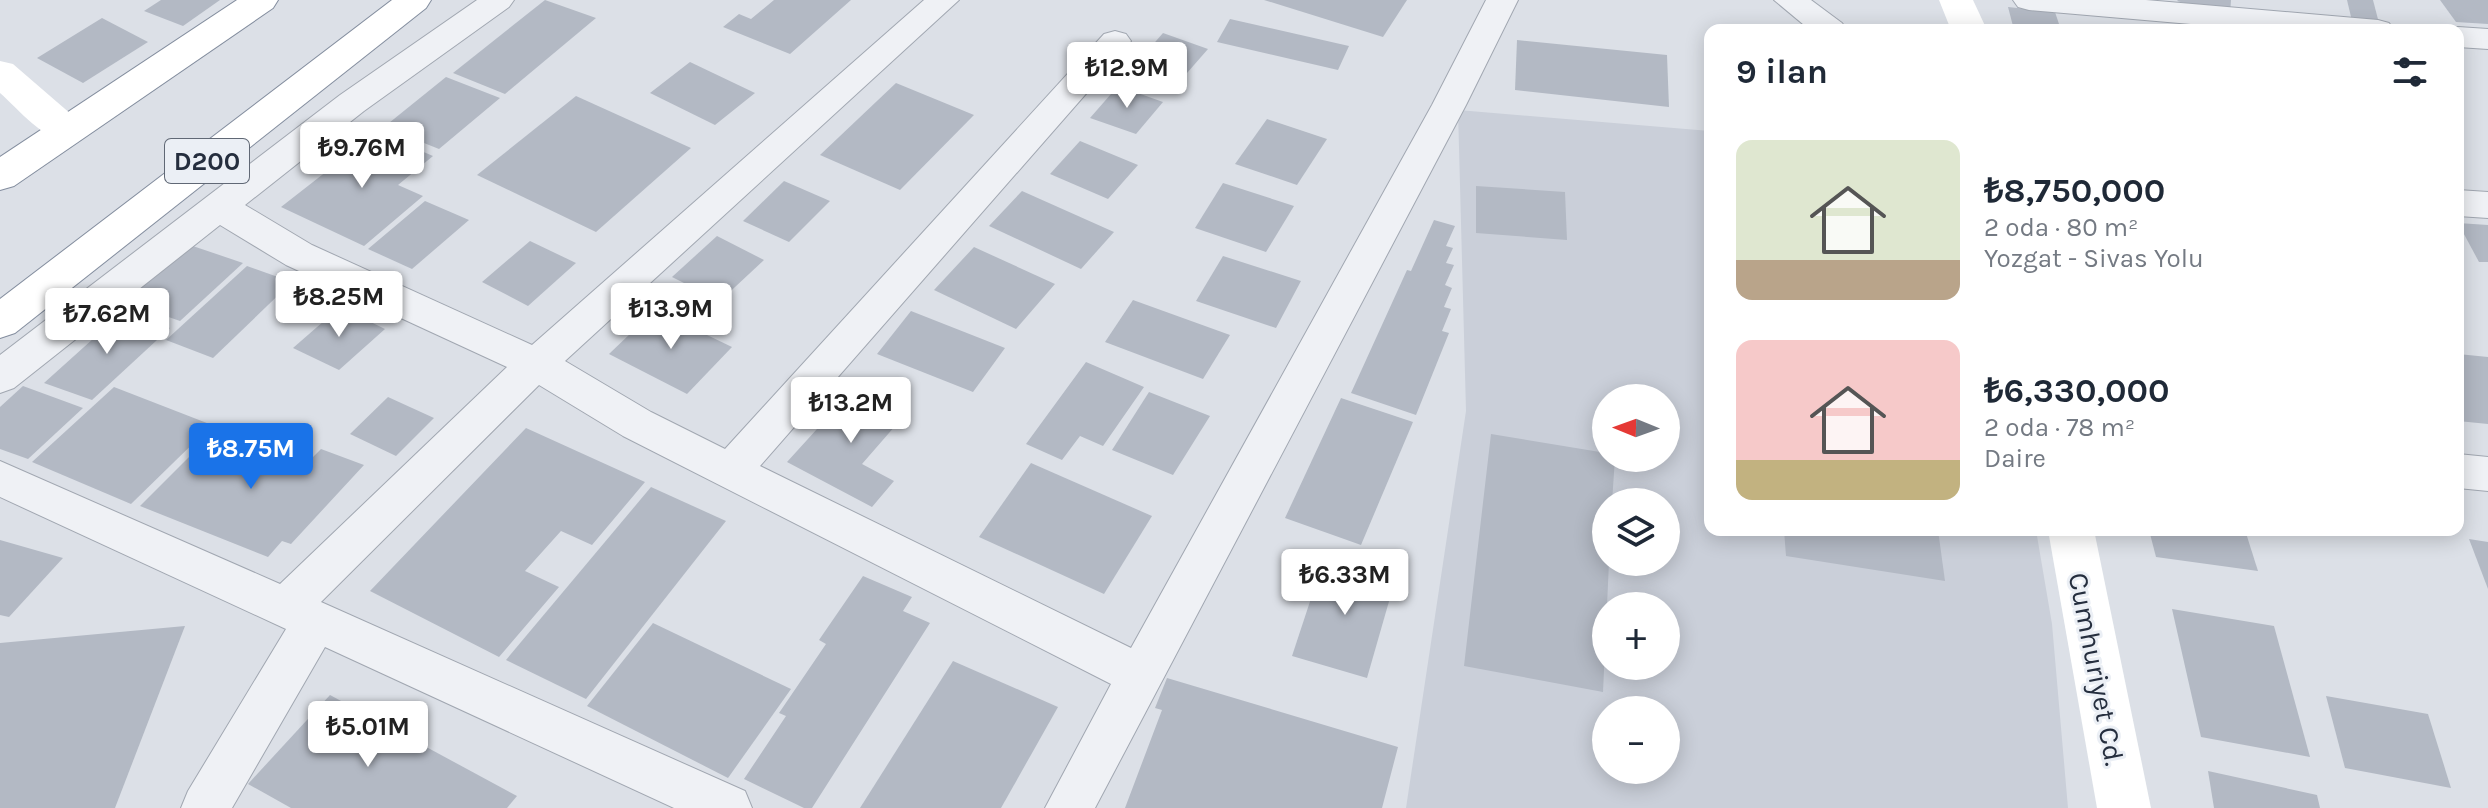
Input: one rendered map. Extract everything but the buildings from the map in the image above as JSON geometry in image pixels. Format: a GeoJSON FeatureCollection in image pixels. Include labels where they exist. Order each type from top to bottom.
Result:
{"type":"FeatureCollection","features":[{"type":"Feature","properties":{"kind":"main road"},"geometry":{"type":"LineString","coordinates":[[0,176],[261,0]]}},
{"type":"Feature","properties":{"kind":"main road","name":"D200"},"geometry":{"type":"LineString","coordinates":[[0,322],[414,0]]}},
{"type":"Feature","properties":{"kind":"main road"},"geometry":{"type":"LineString","coordinates":[[1956,0],[1966,24]]}},
{"type":"Feature","properties":{"kind":"main road"},"geometry":{"type":"LineString","coordinates":[[0,73],[66,130]]}},
{"type":"Feature","properties":{"kind":"main road","name":"Cumhuriyet Cd."},"geometry":{"type":"LineString","coordinates":[[2072,536],[2124,808]]}},
{"type":"Feature","properties":{"kind":"street"},"geometry":{"type":"LineString","coordinates":[[0,377],[352,103],[498,0]]}},
{"type":"Feature","properties":{"kind":"street"},"geometry":{"type":"LineString","coordinates":[[205,808],[301,614],[537,364],[943,0]]}},
{"type":"Feature","properties":{"kind":"street"},"geometry":{"type":"LineString","coordinates":[[1069,808],[1442,119],[1502,0]]}},
{"type":"Feature","properties":{"kind":"street"},"geometry":{"type":"LineString","coordinates":[[1790,0],[1823,24]]}},
{"type":"Feature","properties":{"kind":"street"},"geometry":{"type":"LineString","coordinates":[[2029,0],[2308,24]]}},
{"type":"Feature","properties":{"kind":"street"},"geometry":{"type":"LineString","coordinates":[[2464,37],[2488,39]]}},
{"type":"Feature","properties":{"kind":"street"},"geometry":{"type":"LineString","coordinates":[[731,470],[1115,41]]}},
{"type":"Feature","properties":{"kind":"street"},"geometry":{"type":"LineString","coordinates":[[2464,203],[2488,205]]}},
{"type":"Feature","properties":{"kind":"street"},"geometry":{"type":"LineString","coordinates":[[219,207],[299,255],[537,364],[637,424],[1140,676]]}},
{"type":"Feature","properties":{"kind":"street"},"geometry":{"type":"LineString","coordinates":[[2464,472],[2488,474]]}},
{"type":"Feature","properties":{"kind":"street"},"geometry":{"type":"LineString","coordinates":[[0,478],[728,808]]}},
{"type":"Feature","properties":{"kind":"shaded area"},"geometry":{"type":"Polygon","coordinates":[[[1458,110],[1704,130],[1704,536],[2037,536],[2052,624],[2068,808],[1406,808],[1466,411],[1458,110]]]}}]}
